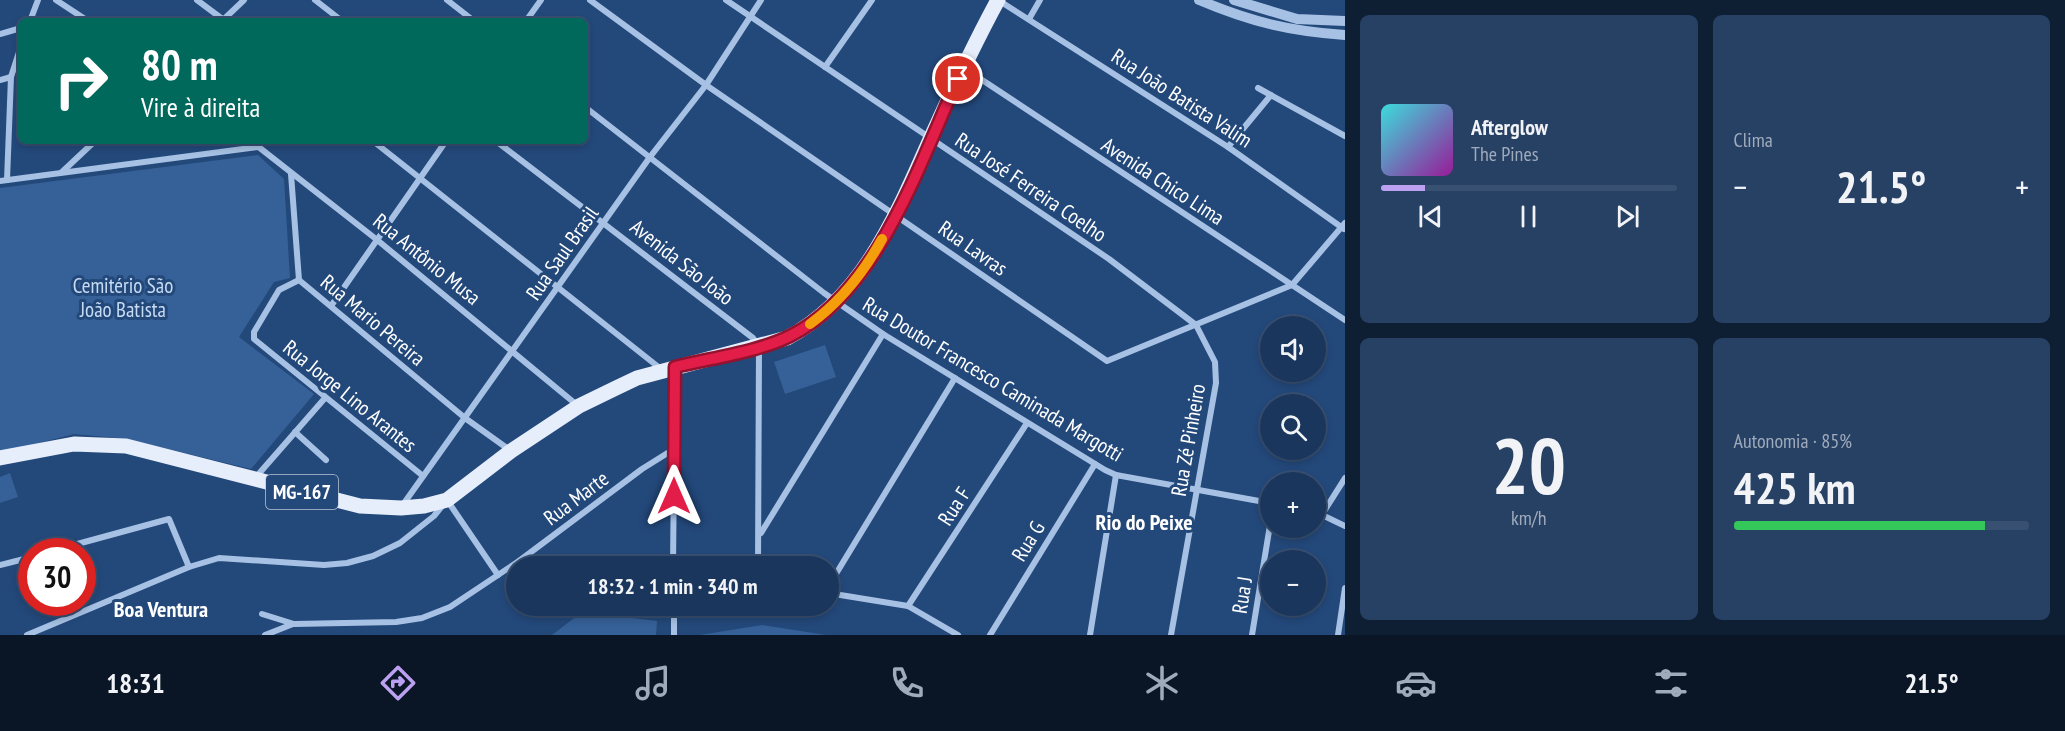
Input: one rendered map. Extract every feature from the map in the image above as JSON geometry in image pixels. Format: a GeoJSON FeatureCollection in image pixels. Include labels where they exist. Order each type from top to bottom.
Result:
{"type":"FeatureCollection","features":[{"type":"Feature","properties":{"kind":"main road","name":"MG-167"},"geometry":{"type":"LineString","coordinates":[[0,458],[74,444],[126,446],[154,451],[254,480],[360,506],[401,508],[447,501],[511,451],[579,406],[637,378],[759,346],[801,330],[837,302],[870,259],[896,214],[998,0]]}},
{"type":"Feature","properties":{"kind":"street"},"geometry":{"type":"LineString","coordinates":[[31,18],[38,0]]}},
{"type":"Feature","properties":{"kind":"street"},"geometry":{"type":"LineString","coordinates":[[56,0],[83,18]]}},
{"type":"Feature","properties":{"kind":"street"},"geometry":{"type":"LineString","coordinates":[[197,0],[220,18]]}},
{"type":"Feature","properties":{"kind":"street"},"geometry":{"type":"LineString","coordinates":[[227,18],[244,0]]}},
{"type":"Feature","properties":{"kind":"street"},"geometry":{"type":"LineString","coordinates":[[315,0],[338,18]]}},
{"type":"Feature","properties":{"kind":"street"},"geometry":{"type":"LineString","coordinates":[[447,0],[470,18]]}},
{"type":"Feature","properties":{"kind":"street"},"geometry":{"type":"LineString","coordinates":[[528,18],[541,0]]}},
{"type":"Feature","properties":{"kind":"street","name":"Rua Lavras"},"geometry":{"type":"LineString","coordinates":[[590,0],[706,85],[1107,361],[1292,285],[1344,226]]}},
{"type":"Feature","properties":{"kind":"street","name":"Rua José Ferreira Coelho"},"geometry":{"type":"LineString","coordinates":[[726,0],[1109,259],[1196,325]]}},
{"type":"Feature","properties":{"kind":"street","name":"Rua Saul Brasil"},"geometry":{"type":"LineString","coordinates":[[401,508],[603,222],[706,85],[761,0]]}},
{"type":"Feature","properties":{"kind":"street"},"geometry":{"type":"LineString","coordinates":[[825,67],[872,0]]}},
{"type":"Feature","properties":{"kind":"street","name":"Rua João Batista Valim"},"geometry":{"type":"LineString","coordinates":[[998,0],[1228,147],[1344,226]]}},
{"type":"Feature","properties":{"kind":"street"},"geometry":{"type":"LineString","coordinates":[[1029,19],[1040,0]]}},
{"type":"Feature","properties":{"kind":"street"},"geometry":{"type":"LineString","coordinates":[[1198,0],[1235,15],[1295,31],[1345,35]]}},
{"type":"Feature","properties":{"kind":"street"},"geometry":{"type":"LineString","coordinates":[[1234,0],[1297,19],[1345,21]]}},
{"type":"Feature","properties":{"kind":"street"},"geometry":{"type":"LineString","coordinates":[[0,34],[18,29]]}},
{"type":"Feature","properties":{"kind":"street"},"geometry":{"type":"LineString","coordinates":[[18,55],[11,77],[4,181],[258,147]]}},
{"type":"Feature","properties":{"kind":"street","name":"Avenida Chico Lima"},"geometry":{"type":"LineString","coordinates":[[964,68],[1345,320]]}},
{"type":"Feature","properties":{"kind":"street"},"geometry":{"type":"LineString","coordinates":[[0,80],[11,77]]}},
{"type":"Feature","properties":{"kind":"street"},"geometry":{"type":"LineString","coordinates":[[1258,88],[1345,136]]}},
{"type":"Feature","properties":{"kind":"street"},"geometry":{"type":"LineString","coordinates":[[1228,147],[1271,95]]}},
{"type":"Feature","properties":{"kind":"street","name":"Rua Doutor Francesco Caminada Margotti"},"geometry":{"type":"LineString","coordinates":[[588,109],[837,302],[883,334],[1095,464],[1116,475],[1260,501]]}},
{"type":"Feature","properties":{"kind":"street"},"geometry":{"type":"LineString","coordinates":[[62,172],[91,144]]}},
{"type":"Feature","properties":{"kind":"street","name":"Rua Antônio Musa"},"geometry":{"type":"LineString","coordinates":[[254,144],[376,239],[579,406]]}},
{"type":"Feature","properties":{"kind":"street"},"geometry":{"type":"LineString","coordinates":[[377,144],[558,287],[669,369],[674,449],[674,556]]}},
{"type":"Feature","properties":{"kind":"street"},"geometry":{"type":"LineString","coordinates":[[331,306],[444,144]]}},
{"type":"Feature","properties":{"kind":"street","name":"Avenida São João"},"geometry":{"type":"LineString","coordinates":[[500,144],[753,338],[759,346]]}},
{"type":"Feature","properties":{"kind":"street","name":"Rua Mario Pereira"},"geometry":{"type":"LineString","coordinates":[[291,174],[299,280],[465,418],[511,451]]}},
{"type":"Feature","properties":{"kind":"street","name":"Rua Jorge Lino Arantes"},"geometry":{"type":"LineString","coordinates":[[299,280],[279,290],[254,332],[256,341],[423,476]]}},
{"type":"Feature","properties":{"kind":"street","name":"Rua Zé Pinheiro"},"geometry":{"type":"LineString","coordinates":[[1171,635],[1216,383],[1215,362],[1196,325]]}},
{"type":"Feature","properties":{"kind":"street"},"geometry":{"type":"LineString","coordinates":[[760,534],[883,334]]}},
{"type":"Feature","properties":{"kind":"street"},"geometry":{"type":"LineString","coordinates":[[759,346],[759,556]]}},
{"type":"Feature","properties":{"kind":"street"},"geometry":{"type":"LineString","coordinates":[[839,569],[955,378]]}},
{"type":"Feature","properties":{"kind":"street"},"geometry":{"type":"LineString","coordinates":[[254,480],[324,398]]}},
{"type":"Feature","properties":{"kind":"street","name":"Rua F"},"geometry":{"type":"LineString","coordinates":[[908,606],[1027,423]]}},
{"type":"Feature","properties":{"kind":"street"},"geometry":{"type":"LineString","coordinates":[[296,432],[326,460]]}},
{"type":"Feature","properties":{"kind":"street","name":"Rua Marte"},"geometry":{"type":"LineString","coordinates":[[526,556],[642,469],[674,449]]}},
{"type":"Feature","properties":{"kind":"street","name":"Rua G"},"geometry":{"type":"LineString","coordinates":[[990,635],[1095,464]]}},
{"type":"Feature","properties":{"kind":"street"},"geometry":{"type":"LineString","coordinates":[[1090,635],[1116,475]]}},
{"type":"Feature","properties":{"kind":"street"},"geometry":{"type":"LineString","coordinates":[[1326,508],[1345,478]]}},
{"type":"Feature","properties":{"kind":"street"},"geometry":{"type":"LineString","coordinates":[[27,635],[189,567],[219,558],[324,564],[347,563],[372,556],[400,543],[434,516],[447,501],[498,575]]}},
{"type":"Feature","properties":{"kind":"street"},"geometry":{"type":"LineString","coordinates":[[1326,515],[1345,526]]}},
{"type":"Feature","properties":{"kind":"street"},"geometry":{"type":"LineString","coordinates":[[96,539],[169,519],[189,567]]}},
{"type":"Feature","properties":{"kind":"street","name":"Rua J"},"geometry":{"type":"LineString","coordinates":[[1252,635],[1268,538]]}},
{"type":"Feature","properties":{"kind":"street"},"geometry":{"type":"LineString","coordinates":[[0,565],[18,560]]}},
{"type":"Feature","properties":{"kind":"street","name":"Rua Marte"},"geometry":{"type":"LineString","coordinates":[[294,624],[396,622],[422,618],[450,608],[506,570]]}},
{"type":"Feature","properties":{"kind":"street"},"geometry":{"type":"LineString","coordinates":[[1338,635],[1345,588]]}},
{"type":"Feature","properties":{"kind":"street"},"geometry":{"type":"LineString","coordinates":[[839,595],[908,606],[958,635]]}},
{"type":"Feature","properties":{"kind":"street"},"geometry":{"type":"LineString","coordinates":[[262,614],[294,624]]}},
{"type":"Feature","properties":{"kind":"street"},"geometry":{"type":"LineString","coordinates":[[674,616],[674,635]]}},
{"type":"Feature","properties":{"kind":"street"},"geometry":{"type":"LineString","coordinates":[[265,635],[294,624]]}},
{"type":"Feature","properties":{"kind":"green space","name":"Cemitério São João Batista"},"geometry":{"type":"Polygon","coordinates":[[[258,155],[284,179],[290,278],[274,282],[239,337],[314,394],[251,469],[127,439],[74,434],[0,453],[0,188],[258,155]]]}},
{"type":"Feature","properties":{"kind":"green space"},"geometry":{"type":"Polygon","coordinates":[[[825,345],[836,377],[785,394],[774,362],[825,345]]]}},
{"type":"Feature","properties":{"kind":"green space"},"geometry":{"type":"Polygon","coordinates":[[[10,473],[18,497],[0,503],[0,477],[10,473]]]}},
{"type":"Feature","properties":{"kind":"green space"},"geometry":{"type":"Polygon","coordinates":[[[577,616],[615,616],[657,621],[656,635],[552,635],[577,616]]]}},
{"type":"Feature","properties":{"kind":"green space"},"geometry":{"type":"Polygon","coordinates":[[[762,625],[826,635],[700,635],[762,625]]]}},
{"type":"Feature","properties":{"kind":"slow traffic"},"geometry":{"type":"LineString","coordinates":[[810,324],[837,302],[870,259],[882,239]]}},
{"type":"Feature","properties":{"kind":"district","name":"Rio do Peixe"},"geometry":{"type":"Point","coordinates":[1144,522]}},
{"type":"Feature","properties":{"kind":"district","name":"Boa Ventura"},"geometry":{"type":"Point","coordinates":[161,609]}},
{"type":"Feature","properties":{"kind":"route"},"geometry":{"type":"LineString","coordinates":[[674,496],[675,367],[787,338],[818,318],[837,302],[870,259],[896,214],[958,79]]}}]}
